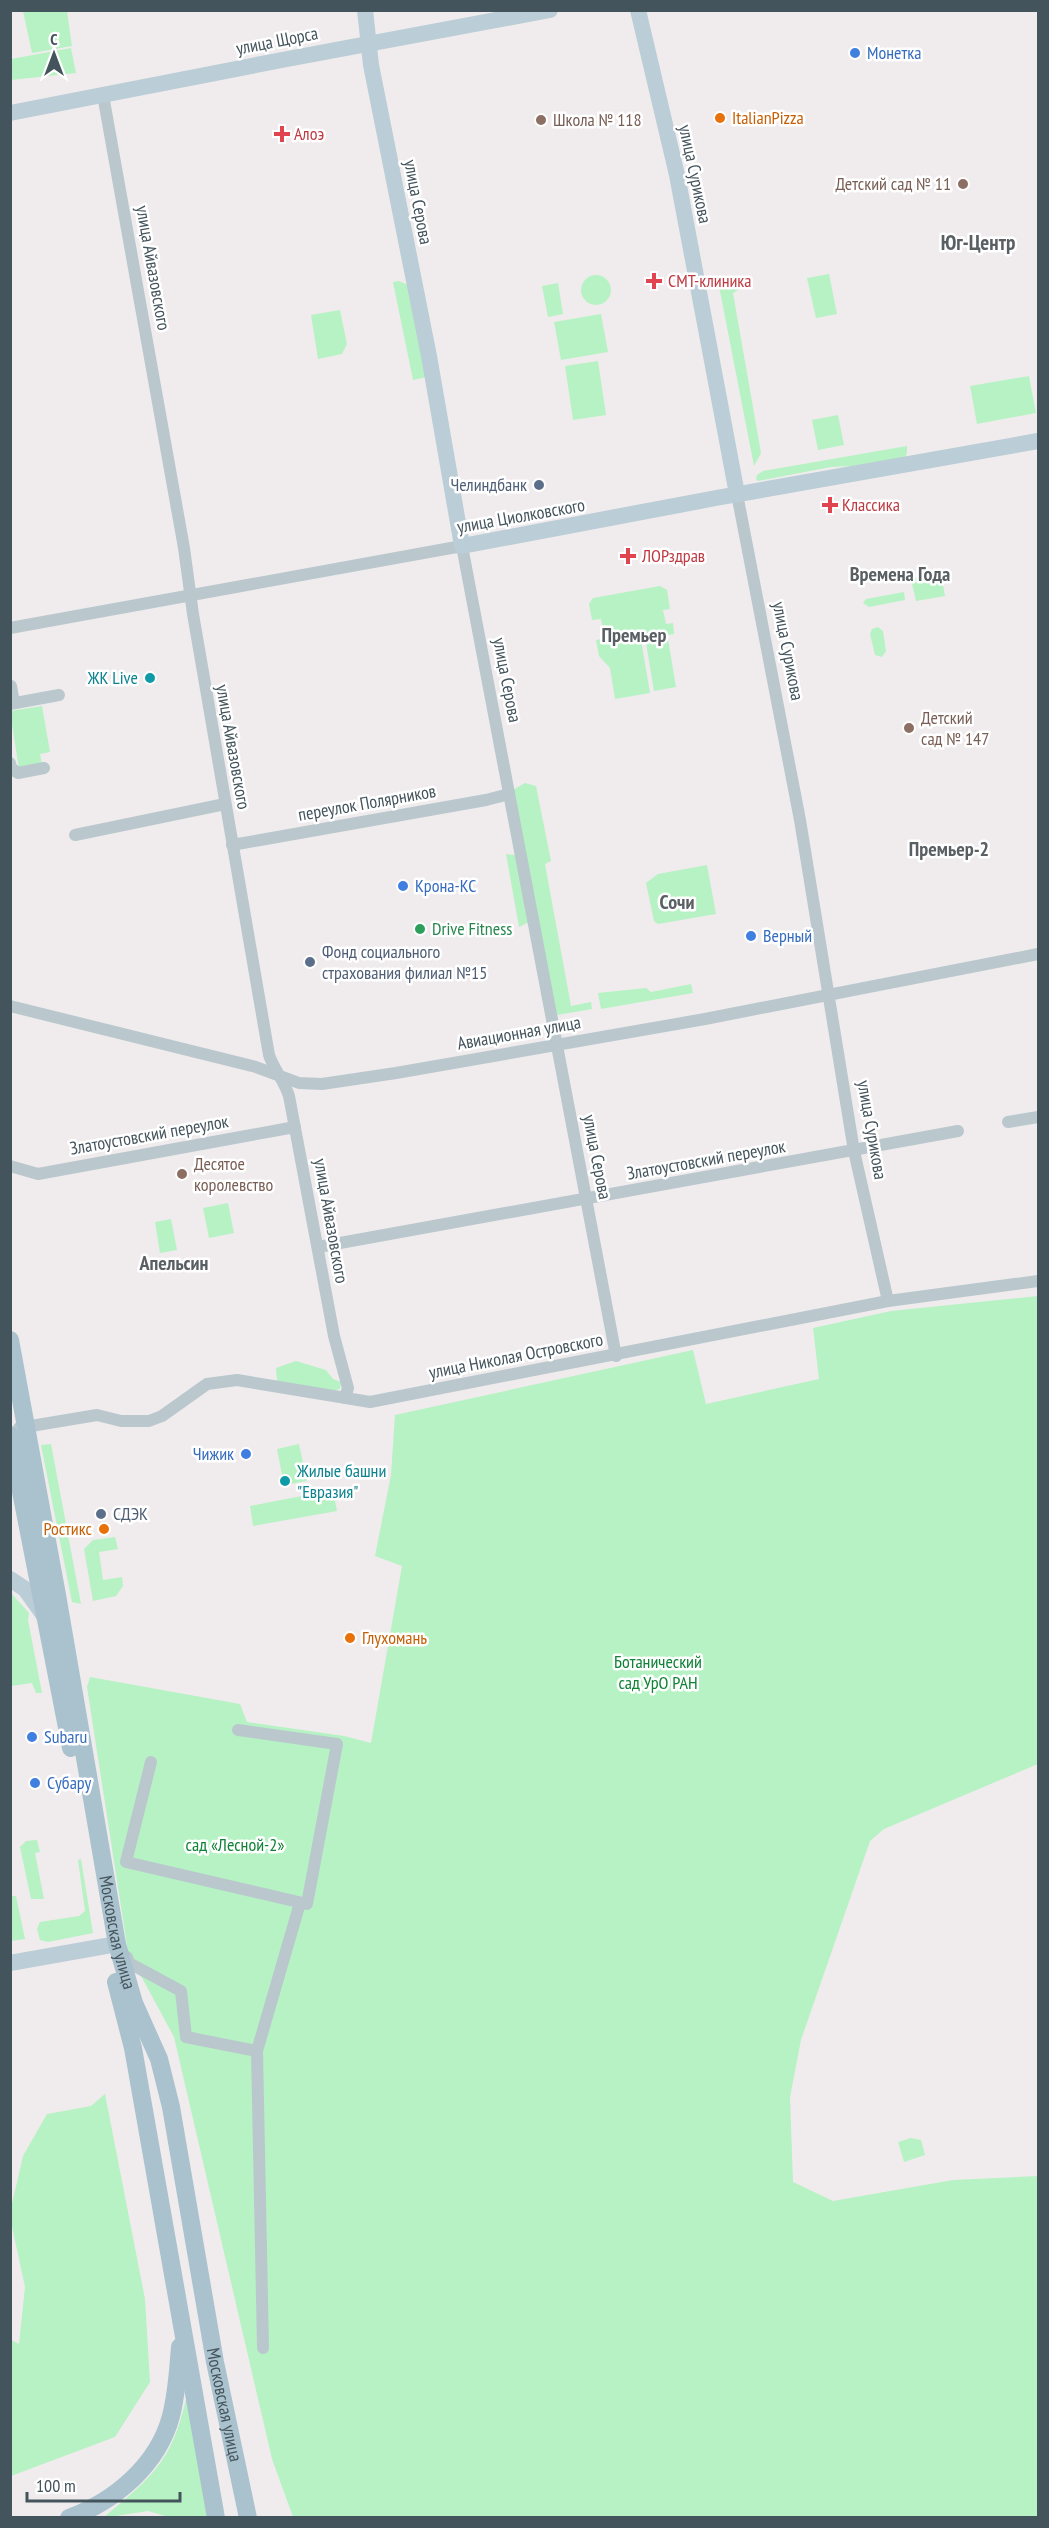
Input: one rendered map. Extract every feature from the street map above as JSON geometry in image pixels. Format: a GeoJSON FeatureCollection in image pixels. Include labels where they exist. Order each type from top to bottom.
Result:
{"type":"FeatureCollection","features":[{"type":"Feature","properties":{"kind":"main road","name":"Московская улица"},"geometry":{"type":"LineString","coordinates":[[10,1340],[16,1431],[37,1569],[53,1617],[183,2321],[216,2517]]}},
{"type":"Feature","properties":{"kind":"main road","name":"Московская улица"},"geometry":{"type":"LineString","coordinates":[[115,1949],[134,2003],[159,2059],[171,2107],[215,2362],[248,2517]]}},
{"type":"Feature","properties":{"kind":"main road"},"geometry":{"type":"LineString","coordinates":[[69,2517],[86,2511],[124,2488],[147,2464],[161,2442],[171,2417],[177,2386],[183,2321]]}},
{"type":"Feature","properties":{"kind":"street","name":"улица Серова"},"geometry":{"type":"LineString","coordinates":[[365,10],[399,214],[429,356],[462,546],[616,1356]]}},
{"type":"Feature","properties":{"kind":"street","name":"улица Щорса"},"geometry":{"type":"LineString","coordinates":[[10,113],[550,10]]}},
{"type":"Feature","properties":{"kind":"street","name":"улица Сурикова"},"geometry":{"type":"LineString","coordinates":[[638,10],[677,175],[779,706],[830,996],[854,1150],[888,1301]]}},
{"type":"Feature","properties":{"kind":"street","name":"улица Айвазовского"},"geometry":{"type":"LineString","coordinates":[[104,95],[174,490],[269,1055],[272,1064],[283,1078],[296,1127],[334,1336],[348,1388],[345,1398]]}},
{"type":"Feature","properties":{"kind":"street","name":"улица Циолковского"},"geometry":{"type":"LineString","coordinates":[[10,628],[1038,441]]}},
{"type":"Feature","properties":{"kind":"street"},"geometry":{"type":"LineString","coordinates":[[11,686],[12,704],[59,695]]}},
{"type":"Feature","properties":{"kind":"street"},"geometry":{"type":"LineString","coordinates":[[10,763],[11,768],[18,773],[44,768]]}},
{"type":"Feature","properties":{"kind":"street","name":"переулок Полярников"},"geometry":{"type":"LineString","coordinates":[[232,845],[509,794]]}},
{"type":"Feature","properties":{"kind":"street"},"geometry":{"type":"LineString","coordinates":[[75,836],[225,804]]}},
{"type":"Feature","properties":{"kind":"street","name":"Авиационная улица"},"geometry":{"type":"LineString","coordinates":[[10,1006],[256,1066],[283,1078],[307,1084],[342,1082],[556,1046],[830,996],[1038,954]]}},
{"type":"Feature","properties":{"kind":"street"},"geometry":{"type":"LineString","coordinates":[[1008,1122],[1038,1117]]}},
{"type":"Feature","properties":{"kind":"street","name":"Златоустовский переулок"},"geometry":{"type":"LineString","coordinates":[[10,1166],[38,1174],[296,1127]]}},
{"type":"Feature","properties":{"kind":"street","name":"Златоустовский переулок"},"geometry":{"type":"LineString","coordinates":[[318,1247],[958,1131]]}},
{"type":"Feature","properties":{"kind":"street","name":"улица Николая Островского"},"geometry":{"type":"LineString","coordinates":[[16,1431],[97,1415],[121,1421],[149,1420],[162,1416],[207,1384],[237,1380],[370,1402],[616,1356],[888,1301],[1038,1281]]}},
{"type":"Feature","properties":{"kind":"street"},"geometry":{"type":"LineString","coordinates":[[10,1579],[26,1590],[53,1617]]}},
{"type":"Feature","properties":{"kind":"street"},"geometry":{"type":"LineString","coordinates":[[151,1762],[126,1862],[307,1904],[337,1744],[238,1730]]}},
{"type":"Feature","properties":{"kind":"street"},"geometry":{"type":"LineString","coordinates":[[263,2348],[257,2051],[300,1903]]}},
{"type":"Feature","properties":{"kind":"street"},"geometry":{"type":"LineString","coordinates":[[10,1963],[115,1949],[127,1957],[129,1963],[181,1991],[186,2037],[257,2051]]}},
{"type":"Feature","properties":{"kind":"green space"},"geometry":{"type":"Polygon","coordinates":[[[23,11],[67,11],[72,46],[32,53],[23,11]]]}},
{"type":"Feature","properties":{"kind":"green space"},"geometry":{"type":"Polygon","coordinates":[[[71,48],[76,73],[11,80],[11,59],[71,48]]]}},
{"type":"Feature","properties":{"kind":"green space"},"geometry":{"type":"Polygon","coordinates":[[[829,274],[837,314],[816,318],[807,278],[829,274]]]}},
{"type":"Feature","properties":{"kind":"green space"},"geometry":{"type":"Polygon","coordinates":[[[596,275],[607,279],[611,290],[607,301],[596,305],[585,301],[581,290],[585,279],[596,275]]]}},
{"type":"Feature","properties":{"kind":"green space"},"geometry":{"type":"Polygon","coordinates":[[[399,281],[408,285],[427,377],[413,380],[393,282],[399,281]]]}},
{"type":"Feature","properties":{"kind":"green space"},"geometry":{"type":"Polygon","coordinates":[[[744,281],[745,286],[733,293],[761,453],[754,466],[719,286],[744,281]]]}},
{"type":"Feature","properties":{"kind":"green space"},"geometry":{"type":"Polygon","coordinates":[[[558,283],[563,314],[548,317],[542,286],[558,283]]]}},
{"type":"Feature","properties":{"kind":"green space"},"geometry":{"type":"Polygon","coordinates":[[[340,310],[347,344],[342,354],[318,359],[311,315],[340,310]]]}},
{"type":"Feature","properties":{"kind":"green space"},"geometry":{"type":"Polygon","coordinates":[[[601,314],[608,352],[561,360],[554,322],[601,314]]]}},
{"type":"Feature","properties":{"kind":"green space"},"geometry":{"type":"Polygon","coordinates":[[[598,361],[606,415],[573,420],[565,366],[598,361]]]}},
{"type":"Feature","properties":{"kind":"green space"},"geometry":{"type":"Polygon","coordinates":[[[1029,376],[1036,413],[977,424],[970,386],[1029,376]]]}},
{"type":"Feature","properties":{"kind":"green space"},"geometry":{"type":"Polygon","coordinates":[[[838,415],[844,445],[818,450],[812,420],[838,415]]]}},
{"type":"Feature","properties":{"kind":"green space"},"geometry":{"type":"Polygon","coordinates":[[[907,446],[907,454],[904,458],[873,465],[831,467],[758,481],[756,479],[757,475],[763,471],[907,446]]]}},
{"type":"Feature","properties":{"kind":"green space"},"geometry":{"type":"Polygon","coordinates":[[[941,574],[945,596],[916,601],[911,579],[941,574]]]}},
{"type":"Feature","properties":{"kind":"green space"},"geometry":{"type":"Polygon","coordinates":[[[660,586],[667,590],[670,609],[663,610],[666,624],[673,623],[674,634],[641,640],[650,693],[615,699],[610,668],[599,656],[596,640],[605,638],[601,619],[592,620],[589,604],[593,598],[660,586]]]}},
{"type":"Feature","properties":{"kind":"green space"},"geometry":{"type":"Polygon","coordinates":[[[904,592],[905,600],[869,607],[863,603],[866,599],[904,592]]]}},
{"type":"Feature","properties":{"kind":"green space"},"geometry":{"type":"Polygon","coordinates":[[[878,627],[883,631],[886,651],[882,657],[875,655],[870,634],[872,629],[878,627]]]}},
{"type":"Feature","properties":{"kind":"green space"},"geometry":{"type":"Polygon","coordinates":[[[668,639],[676,687],[654,691],[646,643],[668,639]]]}},
{"type":"Feature","properties":{"kind":"green space"},"geometry":{"type":"Polygon","coordinates":[[[42,706],[50,752],[40,754],[42,765],[19,769],[10,711],[42,706]]]}},
{"type":"Feature","properties":{"kind":"green space"},"geometry":{"type":"Polygon","coordinates":[[[525,783],[536,786],[551,861],[545,864],[571,1006],[591,1002],[592,1009],[557,1015],[513,790],[525,783]]]}},
{"type":"Feature","properties":{"kind":"green space"},"geometry":{"type":"Polygon","coordinates":[[[506,854],[515,855],[529,922],[519,927],[506,854]]]}},
{"type":"Feature","properties":{"kind":"green space"},"geometry":{"type":"Polygon","coordinates":[[[707,865],[716,914],[658,924],[654,921],[646,883],[658,874],[707,865]]]}},
{"type":"Feature","properties":{"kind":"green space"},"geometry":{"type":"Polygon","coordinates":[[[691,984],[693,993],[601,1009],[598,993],[646,988],[651,992],[691,984]]]}},
{"type":"Feature","properties":{"kind":"green space"},"geometry":{"type":"Polygon","coordinates":[[[228,1203],[234,1233],[209,1238],[203,1208],[228,1203]]]}},
{"type":"Feature","properties":{"kind":"green space"},"geometry":{"type":"Polygon","coordinates":[[[171,1219],[177,1250],[160,1253],[155,1222],[171,1219]]]}},
{"type":"Feature","properties":{"kind":"green space","name":"Ботанический сад УрО РАН"},"geometry":{"type":"Polygon","coordinates":[[[1038,1296],[1038,1764],[884,1829],[870,1841],[801,2040],[790,2097],[793,2182],[833,2201],[953,2180],[1038,2176],[1038,2517],[293,2517],[272,2459],[174,2037],[128,1952],[87,1687],[90,1677],[240,1704],[247,1722],[344,1736],[371,1743],[402,1566],[375,1556],[391,1475],[395,1415],[693,1350],[706,1404],[819,1379],[813,1328],[891,1311],[1038,1296]]]}},
{"type":"Feature","properties":{"kind":"green space"},"geometry":{"type":"Polygon","coordinates":[[[296,1361],[326,1370],[333,1379],[341,1382],[340,1389],[328,1392],[277,1381],[276,1368],[296,1361]]]}},
{"type":"Feature","properties":{"kind":"green space"},"geometry":{"type":"Polygon","coordinates":[[[51,1444],[81,1604],[72,1602],[41,1445],[51,1444]]]}},
{"type":"Feature","properties":{"kind":"green space"},"geometry":{"type":"Polygon","coordinates":[[[299,1444],[307,1481],[284,1485],[277,1449],[299,1444]]]}},
{"type":"Feature","properties":{"kind":"green space"},"geometry":{"type":"Polygon","coordinates":[[[333,1490],[337,1511],[253,1526],[250,1506],[333,1490]]]}},
{"type":"Feature","properties":{"kind":"green space"},"geometry":{"type":"Polygon","coordinates":[[[115,1537],[118,1549],[99,1552],[103,1580],[122,1577],[123,1586],[116,1596],[93,1601],[84,1549],[93,1540],[115,1537]]]}},
{"type":"Feature","properties":{"kind":"green space"},"geometry":{"type":"Polygon","coordinates":[[[11,1593],[29,1613],[28,1620],[42,1693],[36,1693],[32,1683],[11,1686],[11,1593]]]}},
{"type":"Feature","properties":{"kind":"green space"},"geometry":{"type":"Polygon","coordinates":[[[37,1840],[40,1852],[35,1853],[44,1899],[31,1899],[20,1847],[26,1841],[37,1840]]]}},
{"type":"Feature","properties":{"kind":"green space"},"geometry":{"type":"Polygon","coordinates":[[[81,1859],[93,1933],[48,1942],[40,1940],[37,1929],[40,1922],[79,1916],[85,1911],[78,1860],[81,1859]]]}},
{"type":"Feature","properties":{"kind":"green space"},"geometry":{"type":"Polygon","coordinates":[[[11,1896],[16,1896],[25,1939],[11,1941],[11,1896]]]}},
{"type":"Feature","properties":{"kind":"green space"},"geometry":{"type":"Polygon","coordinates":[[[105,2094],[145,2299],[150,2382],[115,2437],[11,2476],[11,2340],[19,2344],[25,2287],[11,2222],[11,2208],[23,2156],[47,2114],[91,2106],[105,2094]]]}},
{"type":"Feature","properties":{"kind":"green space"},"geometry":{"type":"Polygon","coordinates":[[[911,2138],[921,2140],[925,2155],[904,2162],[898,2142],[911,2138]]]}},
{"type":"Feature","properties":{"kind":"green space"},"geometry":{"type":"Polygon","coordinates":[[[187,2396],[208,2517],[169,2517],[148,2511],[103,2518],[141,2484],[161,2462],[174,2438],[187,2396]]]}},
{"type":"Feature","properties":{"kind":"place","name":"Монетка"},"geometry":{"type":"Point","coordinates":[855,53]}},
{"type":"Feature","properties":{"kind":"place","name":"ItalianPizza"},"geometry":{"type":"Point","coordinates":[720,118]}},
{"type":"Feature","properties":{"kind":"place","name":"Школа № 118"},"geometry":{"type":"Point","coordinates":[541,120]}},
{"type":"Feature","properties":{"kind":"place","name":"Алоэ"},"geometry":{"type":"Point","coordinates":[282,134]}},
{"type":"Feature","properties":{"kind":"place","name":"Детский сад № 11"},"geometry":{"type":"Point","coordinates":[963,184]}},
{"type":"Feature","properties":{"kind":"place","name":"СМТ-клиника"},"geometry":{"type":"Point","coordinates":[654,281]}},
{"type":"Feature","properties":{"kind":"place","name":"Челиндбанк"},"geometry":{"type":"Point","coordinates":[539,485]}},
{"type":"Feature","properties":{"kind":"place","name":"Классика"},"geometry":{"type":"Point","coordinates":[830,505]}},
{"type":"Feature","properties":{"kind":"place","name":"ЛОРздрав"},"geometry":{"type":"Point","coordinates":[628,556]}},
{"type":"Feature","properties":{"kind":"place","name":"ЖК Live"},"geometry":{"type":"Point","coordinates":[150,678]}},
{"type":"Feature","properties":{"kind":"place","name":"Детский сад № 147"},"geometry":{"type":"Point","coordinates":[909,728]}},
{"type":"Feature","properties":{"kind":"place","name":"Крона-КС"},"geometry":{"type":"Point","coordinates":[403,886]}},
{"type":"Feature","properties":{"kind":"place","name":"Drive Fitness"},"geometry":{"type":"Point","coordinates":[420,929]}},
{"type":"Feature","properties":{"kind":"place","name":"Верный"},"geometry":{"type":"Point","coordinates":[751,936]}},
{"type":"Feature","properties":{"kind":"place","name":"Фонд социального страхования филиал №15"},"geometry":{"type":"Point","coordinates":[310,962]}},
{"type":"Feature","properties":{"kind":"place","name":"Десятое королевство"},"geometry":{"type":"Point","coordinates":[182,1174]}},
{"type":"Feature","properties":{"kind":"place","name":"Чижик"},"geometry":{"type":"Point","coordinates":[246,1454]}},
{"type":"Feature","properties":{"kind":"place","name":"Жилые башни \"Евразия\""},"geometry":{"type":"Point","coordinates":[285,1481]}},
{"type":"Feature","properties":{"kind":"place","name":"СДЭК"},"geometry":{"type":"Point","coordinates":[101,1514]}},
{"type":"Feature","properties":{"kind":"place","name":"Ростикс"},"geometry":{"type":"Point","coordinates":[104,1529]}},
{"type":"Feature","properties":{"kind":"place","name":"Глухомань"},"geometry":{"type":"Point","coordinates":[350,1638]}},
{"type":"Feature","properties":{"kind":"place","name":"Subaru"},"geometry":{"type":"Point","coordinates":[32,1737]}},
{"type":"Feature","properties":{"kind":"place","name":"Субару"},"geometry":{"type":"Point","coordinates":[35,1783]}},
{"type":"Feature","properties":{"kind":"district","name":"Юг-Центр"},"geometry":{"type":"Point","coordinates":[978,243]}},
{"type":"Feature","properties":{"kind":"district","name":"Времена Года"},"geometry":{"type":"Point","coordinates":[900,574]}},
{"type":"Feature","properties":{"kind":"district","name":"Премьер"},"geometry":{"type":"Point","coordinates":[634,635]}},
{"type":"Feature","properties":{"kind":"district","name":"Премьер-2"},"geometry":{"type":"Point","coordinates":[949,849]}},
{"type":"Feature","properties":{"kind":"district","name":"Сочи"},"geometry":{"type":"Point","coordinates":[677,902]}},
{"type":"Feature","properties":{"kind":"district","name":"Апельсин"},"geometry":{"type":"Point","coordinates":[174,1263]}},
{"type":"Feature","properties":{"kind":"park label","name":"сад «Лесной-2»"},"geometry":{"type":"Point","coordinates":[235,1845]}}]}
